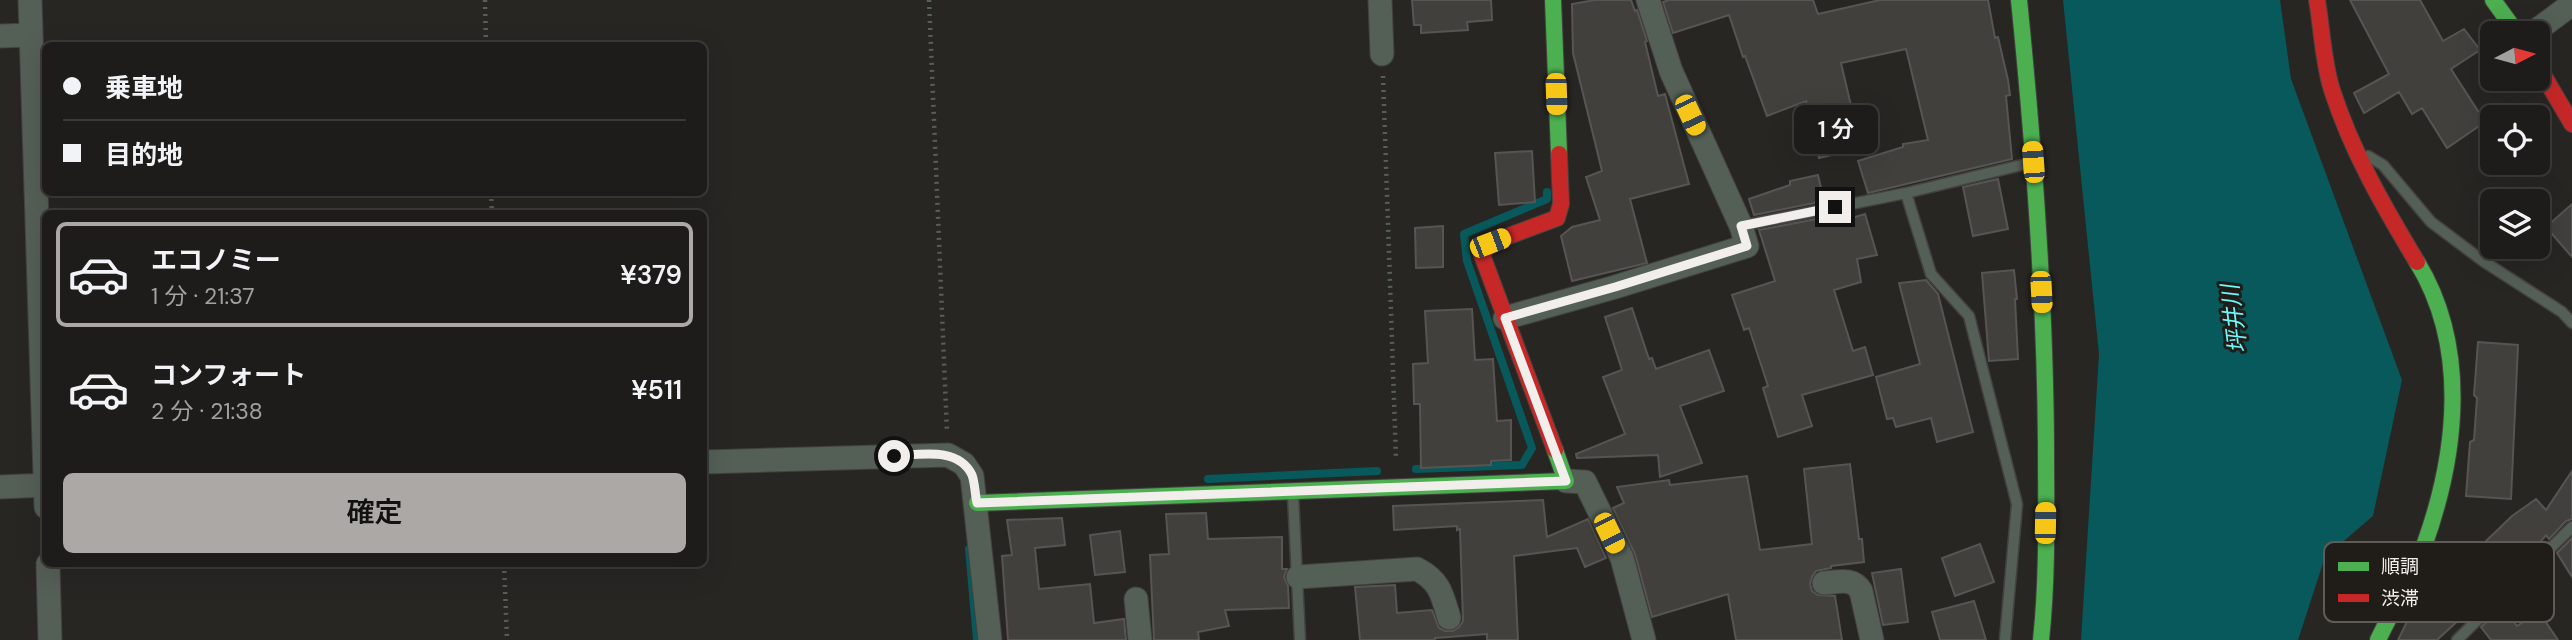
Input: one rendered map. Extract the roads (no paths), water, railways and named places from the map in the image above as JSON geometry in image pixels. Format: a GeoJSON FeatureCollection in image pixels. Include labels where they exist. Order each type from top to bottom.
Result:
{"type":"FeatureCollection","features":[{"type":"Feature","properties":{"kind":"street"},"geometry":{"type":"LineString","coordinates":[[30,0],[42,389]]}},
{"type":"Feature","properties":{"kind":"street"},"geometry":{"type":"LineString","coordinates":[[1380,0],[1382,54]]}},
{"type":"Feature","properties":{"kind":"street"},"geometry":{"type":"LineString","coordinates":[[1553,0],[1561,204],[1557,218],[1490,243],[1482,255],[1566,481]]}},
{"type":"Feature","properties":{"kind":"street"},"geometry":{"type":"LineString","coordinates":[[1505,318],[1747,246],[1741,226],[1671,71],[1648,0]]}},
{"type":"Feature","properties":{"kind":"street"},"geometry":{"type":"LineString","coordinates":[[2019,0],[2033,162],[2046,370],[2046,496],[2041,640]]}},
{"type":"Feature","properties":{"kind":"street"},"geometry":{"type":"LineString","coordinates":[[2317,0],[2331,87],[2378,198],[2423,272],[2441,312],[2450,347],[2451,425],[2442,485],[2425,542]]}},
{"type":"Feature","properties":{"kind":"street"},"geometry":{"type":"LineString","coordinates":[[2493,0],[2508,21]]}},
{"type":"Feature","properties":{"kind":"street"},"geometry":{"type":"LineString","coordinates":[[2549,21],[2572,4]]}},
{"type":"Feature","properties":{"kind":"street"},"geometry":{"type":"LineString","coordinates":[[0,36],[31,35]]}},
{"type":"Feature","properties":{"kind":"street"},"geometry":{"type":"LineString","coordinates":[[2550,86],[2572,124]]}},
{"type":"Feature","properties":{"kind":"street"},"geometry":{"type":"LineString","coordinates":[[707,462],[948,455],[964,464],[972,476],[977,503],[990,640]]}},
{"type":"Feature","properties":{"kind":"street"},"geometry":{"type":"LineString","coordinates":[[977,503],[1585,482],[1622,558],[1644,640]]}},
{"type":"Feature","properties":{"kind":"street"},"geometry":{"type":"LineString","coordinates":[[0,487],[42,485]]}},
{"type":"Feature","properties":{"kind":"street"},"geometry":{"type":"LineString","coordinates":[[48,567],[50,640]]}},
{"type":"Feature","properties":{"kind":"street"},"geometry":{"type":"LineString","coordinates":[[1298,577],[1418,569],[1432,577],[1442,593],[1449,618]]}},
{"type":"Feature","properties":{"kind":"street"},"geometry":{"type":"LineString","coordinates":[[1824,583],[1857,584],[1872,640]]}},
{"type":"Feature","properties":{"kind":"street"},"geometry":{"type":"LineString","coordinates":[[1136,599],[1140,640]]}},
{"type":"Feature","properties":{"kind":"street"},"geometry":{"type":"LineString","coordinates":[[2378,640],[2387,622]]}},
{"type":"Feature","properties":{"kind":"lane"},"geometry":{"type":"LineString","coordinates":[[2358,154],[2373,157],[2383,164],[2431,222],[2483,261],[2562,312],[2572,323]]}},
{"type":"Feature","properties":{"kind":"lane"},"geometry":{"type":"LineString","coordinates":[[1741,226],[1906,193],[2033,162]]}},
{"type":"Feature","properties":{"kind":"lane"},"geometry":{"type":"LineString","coordinates":[[1906,193],[1931,274],[1969,316],[2018,504],[2005,640]]}},
{"type":"Feature","properties":{"kind":"lane"},"geometry":{"type":"LineString","coordinates":[[1293,492],[1300,640]]}},
{"type":"Feature","properties":{"kind":"lane"},"geometry":{"type":"LineString","coordinates":[[2554,545],[2572,527]]}},
{"type":"Feature","properties":{"kind":"lane"},"geometry":{"type":"LineString","coordinates":[[2457,640],[2475,622]]}},
{"type":"Feature","properties":{"kind":"water","name":"坪井川"},"geometry":{"type":"Polygon","coordinates":[[[2063,0],[2280,0],[2291,79],[2402,380],[2373,516],[2343,542],[2324,542],[2324,560],[2298,640],[2081,640],[2099,354],[2063,0]]]}},
{"type":"Feature","properties":{"kind":"waterway"},"geometry":{"type":"LineString","coordinates":[[1416,469],[1522,465],[1532,448],[1467,261],[1464,234],[1547,199],[1547,192]]}},
{"type":"Feature","properties":{"kind":"waterway"},"geometry":{"type":"LineString","coordinates":[[1208,479],[1377,471]]}},
{"type":"Feature","properties":{"kind":"waterway"},"geometry":{"type":"LineString","coordinates":[[969,549],[977,640]]}}]}
